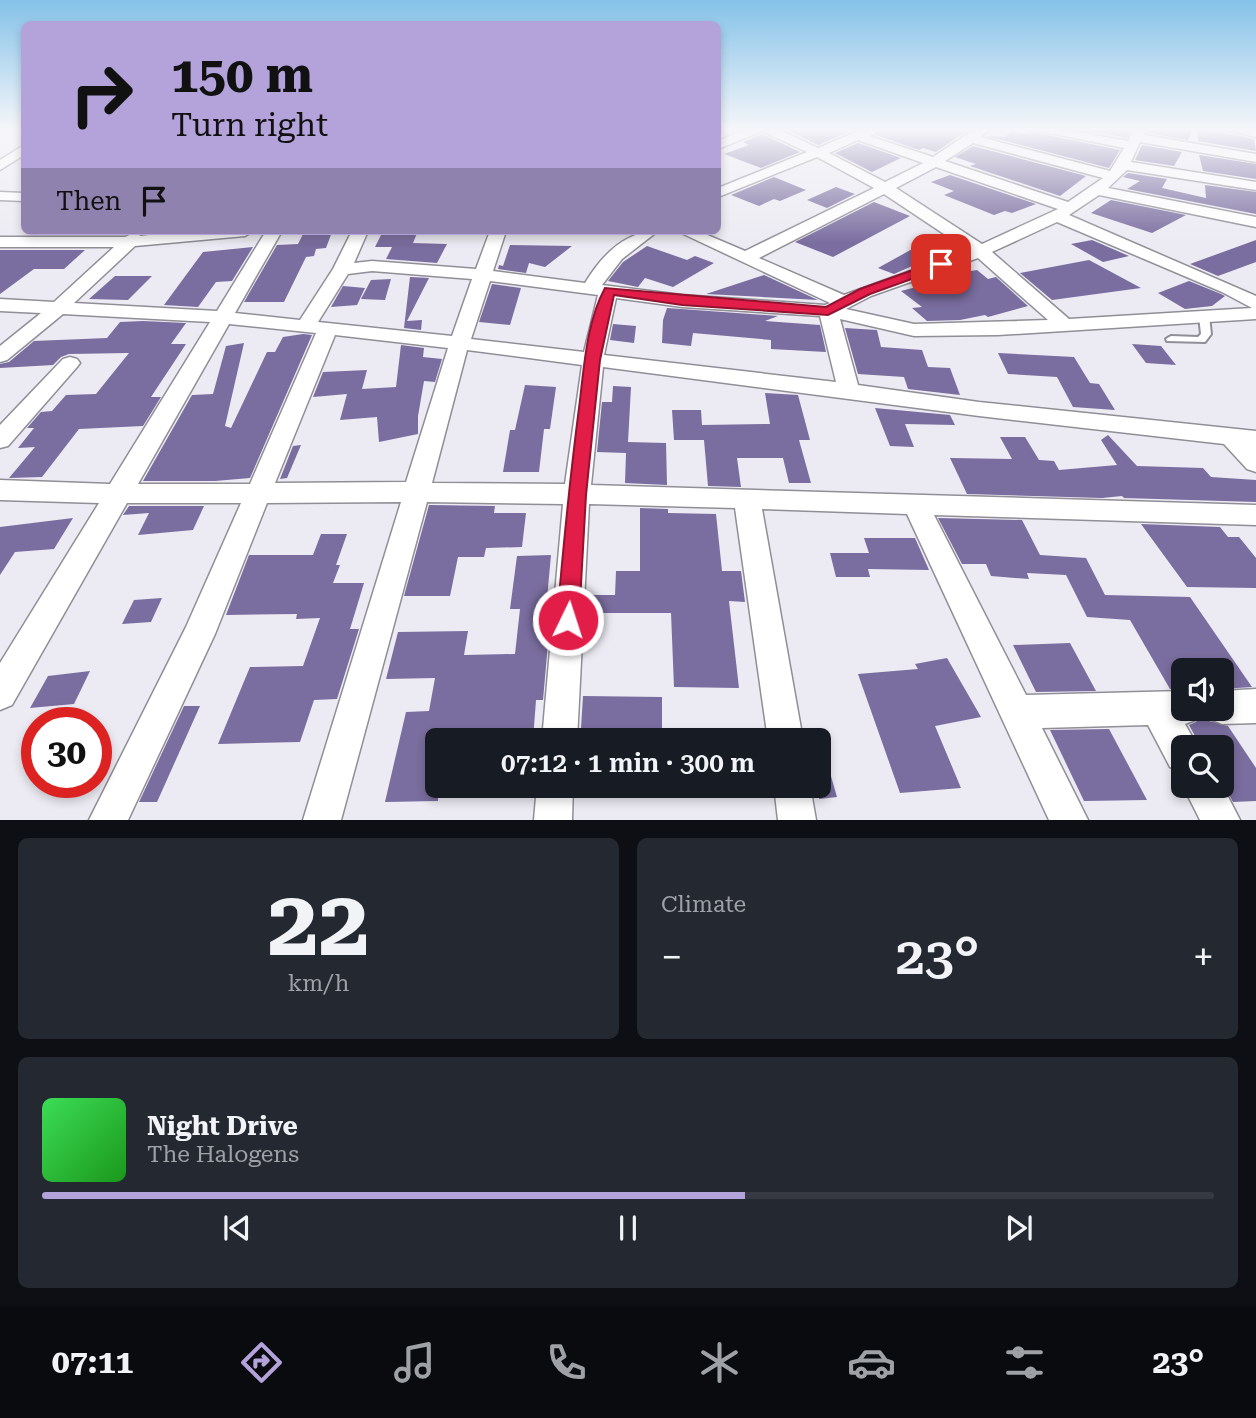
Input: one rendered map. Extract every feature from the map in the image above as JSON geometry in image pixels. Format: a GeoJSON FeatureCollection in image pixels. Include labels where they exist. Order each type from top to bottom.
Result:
{"type":"FeatureCollection","features":[{"type":"Feature","properties":{"kind":"street"},"geometry":{"type":"LineString","coordinates":[[721,192],[777,167]]}},
{"type":"Feature","properties":{"kind":"street"},"geometry":{"type":"LineString","coordinates":[[847,167],[981,251],[1065,325]]}},
{"type":"Feature","properties":{"kind":"street"},"geometry":{"type":"LineString","coordinates":[[745,258],[923,167]]}},
{"type":"Feature","properties":{"kind":"street"},"geometry":{"type":"LineString","coordinates":[[951,167],[1063,212],[1256,303]]}},
{"type":"Feature","properties":{"kind":"street"},"geometry":{"type":"LineString","coordinates":[[1108,167],[1256,186]]}},
{"type":"Feature","properties":{"kind":"street"},"geometry":{"type":"LineString","coordinates":[[342,269],[372,266],[485,275],[682,301],[836,307],[899,279],[981,251],[1063,212],[1097,190],[1120,167]]}},
{"type":"Feature","properties":{"kind":"street"},"geometry":{"type":"LineString","coordinates":[[1097,190],[1256,222]]}},
{"type":"Feature","properties":{"kind":"street"},"geometry":{"type":"LineString","coordinates":[[0,196],[21,197]]}},
{"type":"Feature","properties":{"kind":"street"},"geometry":{"type":"LineString","coordinates":[[0,242],[167,235]]}},
{"type":"Feature","properties":{"kind":"street"},"geometry":{"type":"LineString","coordinates":[[0,694],[272,235]]}},
{"type":"Feature","properties":{"kind":"street"},"geometry":{"type":"LineString","coordinates":[[108,820],[199,634],[259,492],[316,329],[358,235]]}},
{"type":"Feature","properties":{"kind":"street"},"geometry":{"type":"LineString","coordinates":[[322,820],[459,344],[497,235]]}},
{"type":"Feature","properties":{"kind":"street"},"geometry":{"type":"LineString","coordinates":[[560,728],[577,495],[592,360],[599,324],[601,269],[616,253],[644,235]]}},
{"type":"Feature","properties":{"kind":"street"},"geometry":{"type":"LineString","coordinates":[[694,235],[745,258],[836,307],[914,330],[985,330],[1256,313]]}},
{"type":"Feature","properties":{"kind":"street"},"geometry":{"type":"LineString","coordinates":[[0,356],[58,309],[136,237]]}},
{"type":"Feature","properties":{"kind":"street"},"geometry":{"type":"LineString","coordinates":[[0,305],[222,318],[849,390],[979,409],[1256,439]]}},
{"type":"Feature","properties":{"kind":"street"},"geometry":{"type":"LineString","coordinates":[[836,307],[849,390]]}},
{"type":"Feature","properties":{"kind":"street"},"geometry":{"type":"LineString","coordinates":[[0,440],[70,363]]}},
{"type":"Feature","properties":{"kind":"street"},"geometry":{"type":"LineString","coordinates":[[1230,435],[1256,463]]}},
{"type":"Feature","properties":{"kind":"street"},"geometry":{"type":"LineString","coordinates":[[0,490],[120,493],[417,492],[747,498],[916,506],[1256,514]]}},
{"type":"Feature","properties":{"kind":"street"},"geometry":{"type":"LineString","coordinates":[[747,498],[783,728]]}},
{"type":"Feature","properties":{"kind":"street"},"geometry":{"type":"LineString","coordinates":[[916,506],[1069,820]]}},
{"type":"Feature","properties":{"kind":"street"},"geometry":{"type":"LineString","coordinates":[[1234,707],[1256,706]]}},
{"type":"Feature","properties":{"kind":"street"},"geometry":{"type":"LineString","coordinates":[[1017,712],[1170,708],[1178,735]]}},
{"type":"Feature","properties":{"kind":"street"},"geometry":{"type":"LineString","coordinates":[[553,820],[554,798]]}},
{"type":"Feature","properties":{"kind":"street"},"geometry":{"type":"LineString","coordinates":[[794,798],[797,820]]}},
{"type":"Feature","properties":{"kind":"street"},"geometry":{"type":"LineString","coordinates":[[1208,798],[1221,820]]}},
{"type":"Feature","properties":{"kind":"lane"},"geometry":{"type":"LineString","coordinates":[[1171,338],[1201,340],[1206,334],[1204,316]]}},
{"type":"Feature","properties":{"kind":"building"},"geometry":{"type":"Polygon","coordinates":[[[863,167],[882,167],[872,172],[863,167]]]}},
{"type":"Feature","properties":{"kind":"building"},"geometry":{"type":"Polygon","coordinates":[[[974,167],[1053,167],[1086,176],[1060,196],[974,167]]]}},
{"type":"Feature","properties":{"kind":"building"},"geometry":{"type":"Polygon","coordinates":[[[1202,167],[1256,167],[1256,179],[1203,171],[1202,167]]]}},
{"type":"Feature","properties":{"kind":"building"},"geometry":{"type":"Polygon","coordinates":[[[1128,173],[1167,179],[1162,188],[1206,198],[1205,185],[1256,192],[1256,214],[1127,189],[1140,181],[1123,177],[1128,173]]]}},
{"type":"Feature","properties":{"kind":"building"},"geometry":{"type":"Polygon","coordinates":[[[950,175],[1036,204],[1012,213],[1005,211],[994,215],[944,195],[954,191],[931,182],[950,175]]]}},
{"type":"Feature","properties":{"kind":"building"},"geometry":{"type":"Polygon","coordinates":[[[774,177],[806,190],[759,206],[731,195],[774,177]]]}},
{"type":"Feature","properties":{"kind":"building"},"geometry":{"type":"Polygon","coordinates":[[[836,187],[855,194],[827,208],[807,200],[836,187]]]}},
{"type":"Feature","properties":{"kind":"building"},"geometry":{"type":"Polygon","coordinates":[[[1111,200],[1186,215],[1152,233],[1091,213],[1111,200]]]}},
{"type":"Feature","properties":{"kind":"building"},"geometry":{"type":"Polygon","coordinates":[[[874,202],[910,216],[833,257],[795,242],[874,202]]]}},
{"type":"Feature","properties":{"kind":"building"},"geometry":{"type":"Polygon","coordinates":[[[302,235],[331,235],[326,248],[316,249],[314,256],[306,257],[284,302],[244,302],[277,245],[298,244],[302,235]]]}},
{"type":"Feature","properties":{"kind":"building"},"geometry":{"type":"Polygon","coordinates":[[[381,235],[416,235],[413,243],[447,244],[437,263],[386,259],[392,247],[375,247],[381,235]]]}},
{"type":"Feature","properties":{"kind":"building"},"geometry":{"type":"Polygon","coordinates":[[[1092,240],[1129,256],[1103,262],[1071,244],[1092,240]]]}},
{"type":"Feature","properties":{"kind":"building"},"geometry":{"type":"Polygon","coordinates":[[[1256,240],[1256,262],[1218,276],[1190,264],[1256,240]]]}},
{"type":"Feature","properties":{"kind":"building"},"geometry":{"type":"Polygon","coordinates":[[[510,245],[572,246],[545,267],[529,263],[526,273],[498,269],[499,265],[503,266],[510,245]]]}},
{"type":"Feature","properties":{"kind":"building"},"geometry":{"type":"Polygon","coordinates":[[[647,246],[687,260],[695,256],[714,263],[673,287],[645,278],[638,287],[608,281],[623,262],[647,246]]]}},
{"type":"Feature","properties":{"kind":"building"},"geometry":{"type":"Polygon","coordinates":[[[253,247],[232,281],[216,282],[198,307],[164,305],[203,252],[253,247]]]}},
{"type":"Feature","properties":{"kind":"building"},"geometry":{"type":"Polygon","coordinates":[[[914,248],[935,256],[894,274],[878,268],[914,248]]]}},
{"type":"Feature","properties":{"kind":"building"},"geometry":{"type":"Polygon","coordinates":[[[0,250],[85,250],[64,269],[34,269],[0,294],[0,250]]]}},
{"type":"Feature","properties":{"kind":"building"},"geometry":{"type":"Polygon","coordinates":[[[1089,260],[1141,288],[1052,300],[1020,273],[1089,260]]]}},
{"type":"Feature","properties":{"kind":"building"},"geometry":{"type":"Polygon","coordinates":[[[977,270],[988,279],[996,277],[1028,306],[988,317],[985,315],[960,320],[927,321],[912,308],[922,307],[901,291],[920,286],[915,283],[930,278],[977,270]]]}},
{"type":"Feature","properties":{"kind":"building"},"geometry":{"type":"Polygon","coordinates":[[[764,275],[818,300],[706,294],[764,275]]]}},
{"type":"Feature","properties":{"kind":"building"},"geometry":{"type":"Polygon","coordinates":[[[115,276],[152,276],[128,300],[89,299],[115,276]]]}},
{"type":"Feature","properties":{"kind":"building"},"geometry":{"type":"Polygon","coordinates":[[[410,277],[429,278],[407,321],[422,320],[421,330],[404,328],[410,277]]]}},
{"type":"Feature","properties":{"kind":"building"},"geometry":{"type":"Polygon","coordinates":[[[391,279],[385,300],[361,299],[371,280],[391,279]]]}},
{"type":"Feature","properties":{"kind":"building"},"geometry":{"type":"Polygon","coordinates":[[[1189,281],[1225,296],[1212,306],[1185,309],[1158,293],[1189,281]]]}},
{"type":"Feature","properties":{"kind":"building"},"geometry":{"type":"Polygon","coordinates":[[[492,284],[521,288],[510,325],[479,322],[492,284]]]}},
{"type":"Feature","properties":{"kind":"building"},"geometry":{"type":"Polygon","coordinates":[[[343,286],[365,288],[357,305],[331,307],[343,286]]]}},
{"type":"Feature","properties":{"kind":"building"},"geometry":{"type":"Polygon","coordinates":[[[667,308],[778,316],[765,321],[820,325],[826,352],[771,349],[771,340],[693,333],[691,346],[662,343],[663,320],[667,308]]]}},
{"type":"Feature","properties":{"kind":"building"},"geometry":{"type":"Polygon","coordinates":[[[120,322],[186,323],[171,344],[186,344],[151,397],[161,397],[143,426],[79,429],[42,477],[9,478],[35,447],[18,448],[34,428],[27,428],[41,412],[52,411],[66,395],[96,394],[129,353],[69,354],[53,365],[0,368],[0,364],[9,362],[34,341],[107,338],[120,322]]]}},
{"type":"Feature","properties":{"kind":"building"},"geometry":{"type":"Polygon","coordinates":[[[613,324],[636,326],[634,343],[610,340],[613,324]]]}},
{"type":"Feature","properties":{"kind":"building"},"geometry":{"type":"Polygon","coordinates":[[[845,328],[877,330],[881,347],[922,350],[928,367],[950,368],[960,395],[908,389],[904,377],[858,374],[845,328]]]}},
{"type":"Feature","properties":{"kind":"building"},"geometry":{"type":"Polygon","coordinates":[[[312,335],[250,478],[143,481],[192,395],[213,394],[226,346],[244,343],[225,426],[231,428],[267,352],[275,352],[283,337],[312,335]]]}},
{"type":"Feature","properties":{"kind":"building"},"geometry":{"type":"Polygon","coordinates":[[[1132,344],[1161,346],[1176,365],[1146,363],[1132,344]]]}},
{"type":"Feature","properties":{"kind":"building"},"geometry":{"type":"Polygon","coordinates":[[[401,345],[424,348],[423,357],[442,359],[435,382],[424,381],[418,434],[379,442],[377,417],[340,420],[347,394],[313,397],[323,372],[367,370],[362,389],[396,387],[401,345]]]}},
{"type":"Feature","properties":{"kind":"building"},"geometry":{"type":"Polygon","coordinates":[[[998,353],[1074,357],[1090,383],[1099,384],[1115,410],[1073,407],[1057,377],[1008,374],[998,353]]]}},
{"type":"Feature","properties":{"kind":"building"},"geometry":{"type":"Polygon","coordinates":[[[525,385],[556,387],[550,429],[544,429],[539,472],[503,472],[510,430],[515,430],[525,385]]]}},
{"type":"Feature","properties":{"kind":"building"},"geometry":{"type":"Polygon","coordinates":[[[613,386],[631,387],[628,442],[666,443],[667,485],[625,483],[626,453],[597,452],[602,402],[612,402],[613,386]]]}},
{"type":"Feature","properties":{"kind":"building"},"geometry":{"type":"Polygon","coordinates":[[[765,393],[798,395],[810,440],[799,440],[811,483],[789,483],[783,458],[737,458],[741,487],[708,486],[704,440],[674,440],[672,410],[701,410],[702,425],[770,424],[765,393]]]}},
{"type":"Feature","properties":{"kind":"building"},"geometry":{"type":"Polygon","coordinates":[[[875,408],[950,415],[955,425],[905,424],[914,447],[890,446],[875,408]]]}},
{"type":"Feature","properties":{"kind":"building"},"geometry":{"type":"Polygon","coordinates":[[[1108,435],[1137,466],[1203,468],[1211,477],[1256,480],[1256,502],[1122,496],[1102,498],[967,494],[950,458],[1012,459],[1000,437],[1025,437],[1039,460],[1054,461],[1059,470],[1117,465],[1101,440],[1108,435]]]}},
{"type":"Feature","properties":{"kind":"building"},"geometry":{"type":"Polygon","coordinates":[[[301,445],[287,478],[280,479],[293,446],[301,445]]]}},
{"type":"Feature","properties":{"kind":"building"},"geometry":{"type":"Polygon","coordinates":[[[429,505],[495,506],[494,513],[526,513],[522,547],[486,548],[484,557],[458,557],[450,596],[404,596],[429,505]]]}},
{"type":"Feature","properties":{"kind":"building"},"geometry":{"type":"Polygon","coordinates":[[[129,506],[204,506],[193,530],[138,535],[149,513],[123,515],[129,506]]]}},
{"type":"Feature","properties":{"kind":"building"},"geometry":{"type":"Polygon","coordinates":[[[640,508],[668,509],[668,513],[716,514],[722,571],[741,571],[745,602],[729,601],[739,688],[674,687],[671,613],[586,613],[587,595],[615,595],[616,571],[640,571],[640,508]]]}},
{"type":"Feature","properties":{"kind":"building"},"geometry":{"type":"Polygon","coordinates":[[[73,518],[54,549],[15,552],[0,575],[0,527],[73,518]]]}},
{"type":"Feature","properties":{"kind":"building"},"geometry":{"type":"Polygon","coordinates":[[[938,518],[1022,520],[1040,555],[1086,558],[1105,595],[1190,597],[1232,658],[1171,658],[1170,689],[1130,620],[1087,617],[1066,575],[1027,573],[1029,579],[991,576],[986,564],[962,564],[938,518]]]}},
{"type":"Feature","properties":{"kind":"building"},"geometry":{"type":"Polygon","coordinates":[[[1141,524],[1220,527],[1228,537],[1239,537],[1256,558],[1256,588],[1187,587],[1141,524]]]}},
{"type":"Feature","properties":{"kind":"building"},"geometry":{"type":"Polygon","coordinates":[[[321,534],[347,534],[333,583],[364,583],[350,629],[359,629],[337,699],[314,700],[300,742],[218,744],[250,667],[303,666],[320,618],[296,619],[297,614],[226,615],[249,555],[313,555],[321,534]]]}},
{"type":"Feature","properties":{"kind":"building"},"geometry":{"type":"Polygon","coordinates":[[[864,538],[915,538],[929,570],[868,569],[870,577],[836,577],[830,553],[869,553],[864,538]]]}},
{"type":"Feature","properties":{"kind":"building"},"geometry":{"type":"Polygon","coordinates":[[[551,555],[544,632],[549,632],[543,700],[536,700],[534,728],[425,728],[425,798],[438,798],[438,801],[385,802],[406,712],[429,711],[435,678],[386,679],[398,632],[468,631],[464,655],[515,654],[520,609],[510,609],[517,556],[551,555]]]}},
{"type":"Feature","properties":{"kind":"building"},"geometry":{"type":"Polygon","coordinates":[[[162,598],[151,622],[122,624],[134,600],[162,598]]]}},
{"type":"Feature","properties":{"kind":"building"},"geometry":{"type":"Polygon","coordinates":[[[1070,643],[1096,691],[1036,692],[1013,645],[1070,643]]]}},
{"type":"Feature","properties":{"kind":"building"},"geometry":{"type":"Polygon","coordinates":[[[947,658],[981,717],[935,726],[961,788],[900,793],[858,674],[918,669],[915,664],[947,658]]]}},
{"type":"Feature","properties":{"kind":"building"},"geometry":{"type":"Polygon","coordinates":[[[1234,661],[1252,687],[1234,688],[1234,661]]]}},
{"type":"Feature","properties":{"kind":"building"},"geometry":{"type":"Polygon","coordinates":[[[90,671],[74,704],[31,707],[48,676],[90,671]]]}},
{"type":"Feature","properties":{"kind":"building"},"geometry":{"type":"Polygon","coordinates":[[[583,696],[662,697],[662,728],[581,728],[583,696]]]}},
{"type":"Feature","properties":{"kind":"building"},"geometry":{"type":"Polygon","coordinates":[[[184,706],[200,706],[157,802],[139,802],[184,706]]]}},
{"type":"Feature","properties":{"kind":"building"},"geometry":{"type":"Polygon","coordinates":[[[1209,721],[1228,726],[1234,735],[1194,735],[1189,725],[1209,721]]]}},
{"type":"Feature","properties":{"kind":"building"},"geometry":{"type":"Polygon","coordinates":[[[1109,729],[1147,800],[1084,801],[1050,730],[1109,729]]]}},
{"type":"Feature","properties":{"kind":"building"},"geometry":{"type":"Polygon","coordinates":[[[1234,735],[1256,768],[1256,801],[1233,802],[1231,798],[1234,798],[1234,735]]]}},
{"type":"Feature","properties":{"kind":"building"},"geometry":{"type":"Polygon","coordinates":[[[831,776],[837,797],[831,798],[831,776]]]}},
{"type":"Feature","properties":{"kind":"route"},"geometry":{"type":"LineString","coordinates":[[568,620],[577,495],[592,360],[609,291],[682,301],[828,311],[865,292],[941,264]]}}]}
